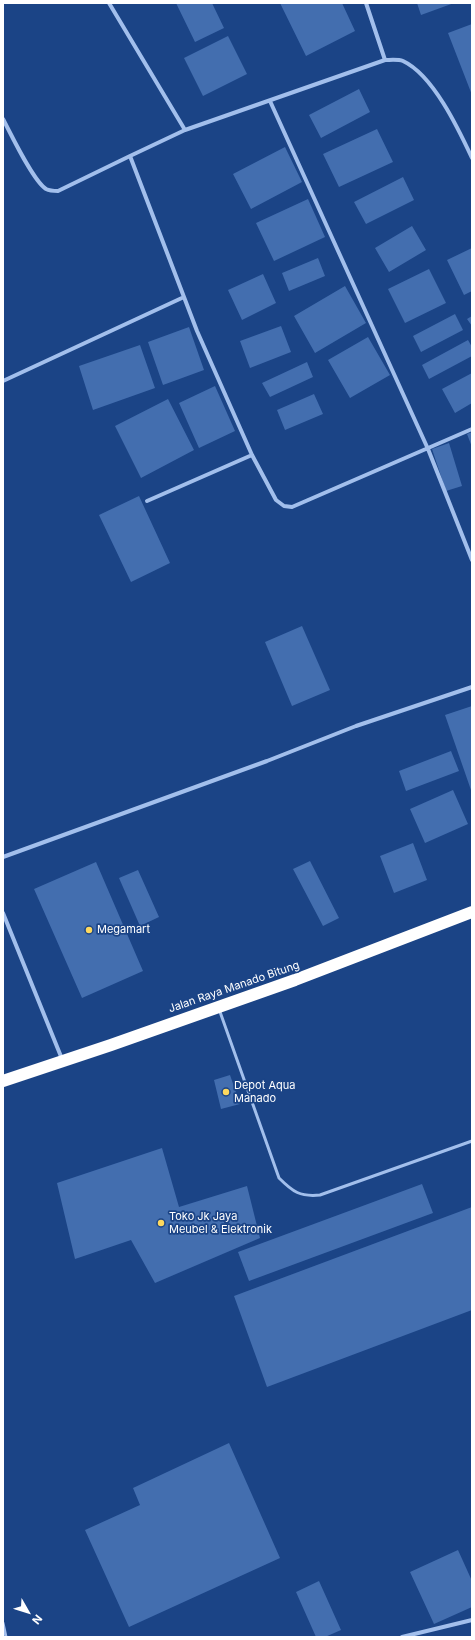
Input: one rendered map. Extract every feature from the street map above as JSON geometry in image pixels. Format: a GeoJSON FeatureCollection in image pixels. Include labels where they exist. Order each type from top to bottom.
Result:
{"type":"FeatureCollection","features":[{"type":"Feature","properties":{"kind":"highway","name":"Jalan Raya Manado Bitung"},"geometry":{"type":"LineString","coordinates":[[3,1081],[219,1008],[472,912]]}},
{"type":"Feature","properties":{"kind":"street"},"geometry":{"type":"LineString","coordinates":[[109,3],[185,130]]}},
{"type":"Feature","properties":{"kind":"street"},"geometry":{"type":"LineString","coordinates":[[366,3],[385,60]]}},
{"type":"Feature","properties":{"kind":"street"},"geometry":{"type":"LineString","coordinates":[[3,119],[37,180],[45,188],[51,191],[58,191],[185,130],[385,60],[402,60],[426,78],[441,98],[472,158]]}},
{"type":"Feature","properties":{"kind":"street"},"geometry":{"type":"LineString","coordinates":[[270,101],[428,449],[472,560]]}},
{"type":"Feature","properties":{"kind":"street"},"geometry":{"type":"LineString","coordinates":[[130,156],[197,331],[252,455],[276,500],[284,506],[292,507],[428,449],[472,428]]}},
{"type":"Feature","properties":{"kind":"street"},"geometry":{"type":"LineString","coordinates":[[3,380],[184,297]]}},
{"type":"Feature","properties":{"kind":"street"},"geometry":{"type":"LineString","coordinates":[[147,501],[252,455]]}},
{"type":"Feature","properties":{"kind":"street"},"geometry":{"type":"LineString","coordinates":[[3,857],[267,761],[356,726],[472,687]]}},
{"type":"Feature","properties":{"kind":"street"},"geometry":{"type":"LineString","coordinates":[[3,913],[63,1061]]}},
{"type":"Feature","properties":{"kind":"street"},"geometry":{"type":"LineString","coordinates":[[402,1637],[472,1620]]}},
{"type":"Feature","properties":{"kind":"lane"},"geometry":{"type":"LineString","coordinates":[[219,1008],[279,1178],[297,1193],[306,1197],[320,1195],[472,1140]]}},
{"type":"Feature","properties":{"kind":"lane"},"geometry":{"type":"LineString","coordinates":[[3,1623],[6,1637]]}},
{"type":"Feature","properties":{"kind":"building"},"geometry":{"type":"Polygon","coordinates":[[[176,3],[212,3],[224,28],[195,42],[176,3]]]}},
{"type":"Feature","properties":{"kind":"building"},"geometry":{"type":"Polygon","coordinates":[[[280,3],[342,3],[355,31],[306,56],[280,3]]]}},
{"type":"Feature","properties":{"kind":"building"},"geometry":{"type":"Polygon","coordinates":[[[417,3],[454,3],[421,15],[417,3]]]}},
{"type":"Feature","properties":{"kind":"building"},"geometry":{"type":"Polygon","coordinates":[[[472,24],[472,95],[448,33],[472,24]]]}},
{"type":"Feature","properties":{"kind":"building"},"geometry":{"type":"Polygon","coordinates":[[[228,36],[247,74],[203,96],[184,58],[228,36]]]}},
{"type":"Feature","properties":{"kind":"building"},"geometry":{"type":"Polygon","coordinates":[[[359,89],[370,112],[321,138],[309,115],[359,89]]]}},
{"type":"Feature","properties":{"kind":"building"},"geometry":{"type":"Polygon","coordinates":[[[377,129],[393,162],[339,187],[323,154],[377,129]]]}},
{"type":"Feature","properties":{"kind":"building"},"geometry":{"type":"Polygon","coordinates":[[[285,147],[302,182],[251,209],[233,174],[285,147]]]}},
{"type":"Feature","properties":{"kind":"building"},"geometry":{"type":"Polygon","coordinates":[[[403,177],[414,200],[366,224],[354,202],[403,177]]]}},
{"type":"Feature","properties":{"kind":"building"},"geometry":{"type":"Polygon","coordinates":[[[308,199],[325,237],[274,261],[256,223],[308,199]]]}},
{"type":"Feature","properties":{"kind":"building"},"geometry":{"type":"Polygon","coordinates":[[[412,226],[426,250],[389,272],[375,248],[412,226]]]}},
{"type":"Feature","properties":{"kind":"building"},"geometry":{"type":"Polygon","coordinates":[[[472,248],[472,291],[464,295],[447,260],[472,248]]]}},
{"type":"Feature","properties":{"kind":"building"},"geometry":{"type":"Polygon","coordinates":[[[318,258],[325,276],[289,291],[282,273],[318,258]]]}},
{"type":"Feature","properties":{"kind":"building"},"geometry":{"type":"Polygon","coordinates":[[[429,269],[446,303],[405,323],[388,289],[429,269]]]}},
{"type":"Feature","properties":{"kind":"building"},"geometry":{"type":"Polygon","coordinates":[[[263,274],[276,303],[242,320],[228,290],[263,274]]]}},
{"type":"Feature","properties":{"kind":"building"},"geometry":{"type":"Polygon","coordinates":[[[345,286],[366,323],[315,353],[294,316],[345,286]]]}},
{"type":"Feature","properties":{"kind":"building"},"geometry":{"type":"Polygon","coordinates":[[[455,314],[463,330],[421,352],[413,336],[455,314]]]}},
{"type":"Feature","properties":{"kind":"building"},"geometry":{"type":"Polygon","coordinates":[[[472,316],[472,326],[467,319],[472,316]]]}},
{"type":"Feature","properties":{"kind":"building"},"geometry":{"type":"Polygon","coordinates":[[[281,326],[291,352],[250,368],[240,341],[281,326]]]}},
{"type":"Feature","properties":{"kind":"building"},"geometry":{"type":"Polygon","coordinates":[[[189,327],[204,370],[163,385],[148,342],[189,327]]]}},
{"type":"Feature","properties":{"kind":"building"},"geometry":{"type":"Polygon","coordinates":[[[368,337],[390,375],[350,398],[328,360],[368,337]]]}},
{"type":"Feature","properties":{"kind":"building"},"geometry":{"type":"Polygon","coordinates":[[[468,340],[472,347],[472,356],[429,379],[422,365],[468,340]]]}},
{"type":"Feature","properties":{"kind":"building"},"geometry":{"type":"Polygon","coordinates":[[[140,345],[155,388],[93,410],[79,366],[140,345]]]}},
{"type":"Feature","properties":{"kind":"building"},"geometry":{"type":"Polygon","coordinates":[[[307,362],[313,377],[270,397],[262,383],[307,362]]]}},
{"type":"Feature","properties":{"kind":"building"},"geometry":{"type":"Polygon","coordinates":[[[472,373],[472,403],[455,413],[442,389],[472,373]]]}},
{"type":"Feature","properties":{"kind":"building"},"geometry":{"type":"Polygon","coordinates":[[[215,386],[235,431],[199,448],[179,403],[215,386]]]}},
{"type":"Feature","properties":{"kind":"building"},"geometry":{"type":"Polygon","coordinates":[[[314,394],[323,414],[285,430],[277,410],[314,394]]]}},
{"type":"Feature","properties":{"kind":"building"},"geometry":{"type":"Polygon","coordinates":[[[168,399],[194,450],[141,478],[115,426],[168,399]]]}},
{"type":"Feature","properties":{"kind":"building"},"geometry":{"type":"Polygon","coordinates":[[[472,432],[472,447],[467,434],[472,432]]]}},
{"type":"Feature","properties":{"kind":"building"},"geometry":{"type":"Polygon","coordinates":[[[449,443],[462,486],[446,491],[432,449],[449,443]]]}},
{"type":"Feature","properties":{"kind":"building"},"geometry":{"type":"Polygon","coordinates":[[[139,496],[170,563],[131,582],[99,515],[139,496]]]}},
{"type":"Feature","properties":{"kind":"building"},"geometry":{"type":"Polygon","coordinates":[[[302,626],[330,690],[292,706],[265,642],[302,626]]]}},
{"type":"Feature","properties":{"kind":"building"},"geometry":{"type":"Polygon","coordinates":[[[472,706],[472,793],[445,715],[472,706]]]}},
{"type":"Feature","properties":{"kind":"building"},"geometry":{"type":"Polygon","coordinates":[[[451,751],[459,771],[406,791],[399,771],[451,751]]]}},
{"type":"Feature","properties":{"kind":"building"},"geometry":{"type":"Polygon","coordinates":[[[453,790],[468,824],[425,843],[410,809],[453,790]]]}},
{"type":"Feature","properties":{"kind":"building"},"geometry":{"type":"Polygon","coordinates":[[[413,843],[427,880],[394,893],[380,856],[413,843]]]}},
{"type":"Feature","properties":{"kind":"building"},"geometry":{"type":"Polygon","coordinates":[[[310,861],[339,918],[323,926],[293,869],[310,861]]]}},
{"type":"Feature","properties":{"kind":"building","name":"Megamart"},"geometry":{"type":"Polygon","coordinates":[[[96,862],[143,971],[82,998],[34,889],[96,862]]]}},
{"type":"Feature","properties":{"kind":"building"},"geometry":{"type":"Polygon","coordinates":[[[138,870],[159,917],[140,926],[119,878],[138,870]]]}},
{"type":"Feature","properties":{"kind":"building","name":"Depot Aqua Manado"},"geometry":{"type":"Polygon","coordinates":[[[230,1075],[240,1104],[221,1109],[214,1080],[230,1075]]]}},
{"type":"Feature","properties":{"kind":"building","name":"Toko Jk Jaya Meubel & Elektronik"},"geometry":{"type":"Polygon","coordinates":[[[162,1148],[179,1207],[247,1186],[260,1238],[155,1283],[131,1240],[75,1259],[57,1183],[162,1148]]]}},
{"type":"Feature","properties":{"kind":"building"},"geometry":{"type":"Polygon","coordinates":[[[422,1184],[433,1213],[249,1281],[238,1252],[422,1184]]]}},
{"type":"Feature","properties":{"kind":"building"},"geometry":{"type":"Polygon","coordinates":[[[472,1207],[472,1310],[267,1387],[234,1296],[472,1207]]]}},
{"type":"Feature","properties":{"kind":"building"},"geometry":{"type":"Polygon","coordinates":[[[229,1443],[280,1558],[129,1627],[85,1530],[140,1505],[133,1488],[229,1443]]]}},
{"type":"Feature","properties":{"kind":"building"},"geometry":{"type":"Polygon","coordinates":[[[458,1550],[472,1581],[472,1607],[434,1624],[410,1572],[458,1550]]]}},
{"type":"Feature","properties":{"kind":"building"},"geometry":{"type":"Polygon","coordinates":[[[319,1581],[341,1630],[325,1637],[316,1637],[296,1592],[319,1581]]]}},
{"type":"Feature","properties":{"kind":"place","name":"Megamart"},"geometry":{"type":"Point","coordinates":[89,930]}},
{"type":"Feature","properties":{"kind":"place","name":"Depot Aqua Manado"},"geometry":{"type":"Point","coordinates":[226,1092]}},
{"type":"Feature","properties":{"kind":"place","name":"Toko Jk Jaya Meubel & Elektronik"},"geometry":{"type":"Point","coordinates":[161,1223]}}]}
